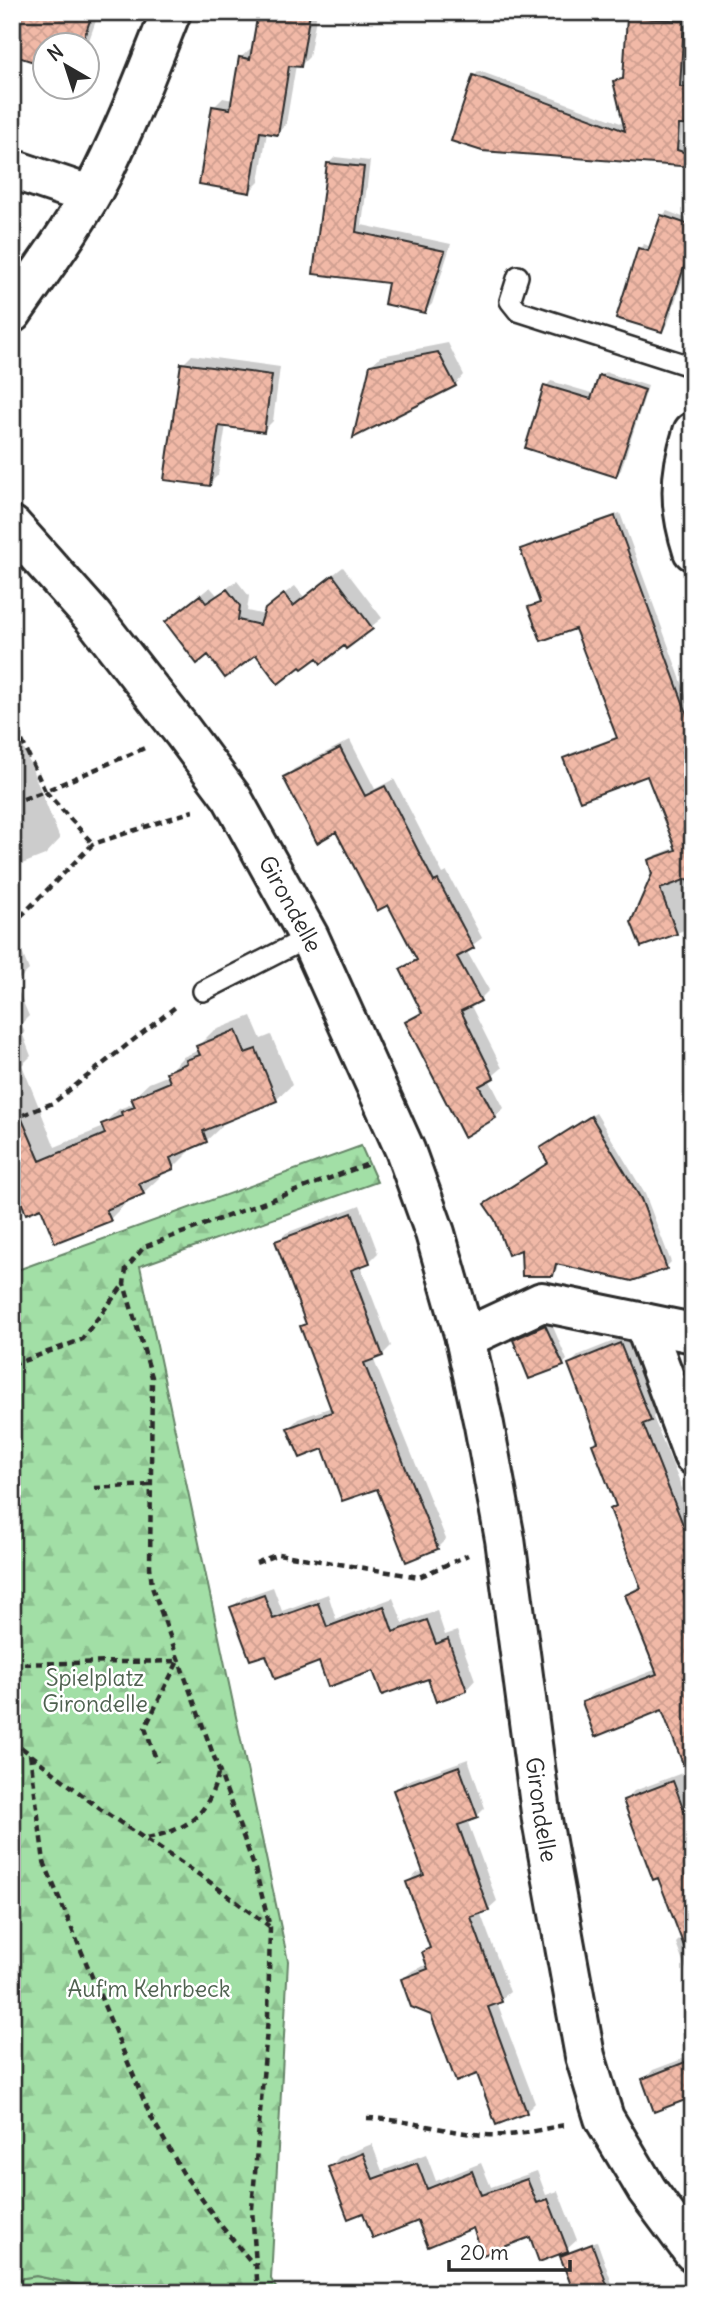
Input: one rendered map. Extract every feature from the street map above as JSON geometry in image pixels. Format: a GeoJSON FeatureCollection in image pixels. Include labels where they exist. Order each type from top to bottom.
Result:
{"type":"FeatureCollection","features":[{"type":"Feature","properties":{"kind":"street"},"geometry":{"type":"LineString","coordinates":[[12,313],[101,176],[133,107],[171,12]]}},
{"type":"Feature","properties":{"kind":"street"},"geometry":{"type":"LineString","coordinates":[[12,169],[89,195]]}},
{"type":"Feature","properties":{"kind":"street"},"geometry":{"type":"LineString","coordinates":[[693,432],[684,459],[681,494],[685,528],[693,551]]}},
{"type":"Feature","properties":{"kind":"street","name":"Girondelle"},"geometry":{"type":"LineString","coordinates":[[12,526],[93,617],[232,798],[309,937],[405,1150],[435,1233],[465,1338],[484,1425],[505,1539],[545,1833],[585,2056],[604,2118],[647,2190],[693,2252]]}},
{"type":"Feature","properties":{"kind":"street"},"geometry":{"type":"LineString","coordinates":[[465,1338],[542,1302],[693,1333]]}},
{"type":"Feature","properties":{"kind":"street"},"geometry":{"type":"LineString","coordinates":[[644,1322],[693,1455]]}},
{"type":"Feature","properties":{"kind":"lane"},"geometry":{"type":"LineString","coordinates":[[518,275],[510,302],[518,311],[693,367]]}},
{"type":"Feature","properties":{"kind":"lane"},"geometry":{"type":"LineString","coordinates":[[203,991],[309,937]]}},
{"type":"Feature","properties":{"kind":"path"},"geometry":{"type":"LineString","coordinates":[[12,719],[45,791],[93,844]]}},
{"type":"Feature","properties":{"kind":"path"},"geometry":{"type":"LineString","coordinates":[[23,799],[183,732]]}},
{"type":"Feature","properties":{"kind":"path"},"geometry":{"type":"LineString","coordinates":[[12,925],[93,844],[232,798]]}},
{"type":"Feature","properties":{"kind":"path"},"geometry":{"type":"LineString","coordinates":[[23,1115],[53,1103],[186,1000],[203,991]]}},
{"type":"Feature","properties":{"kind":"path"},"geometry":{"type":"LineString","coordinates":[[265,2293],[257,2292],[252,2209],[268,2017],[270,1927],[255,1869],[152,1587],[149,1566],[152,1377],[124,1284],[126,1269],[144,1247],[405,1150]]}},
{"type":"Feature","properties":{"kind":"path"},"geometry":{"type":"LineString","coordinates":[[12,1365],[81,1340],[124,1284]]}},
{"type":"Feature","properties":{"kind":"path"},"geometry":{"type":"LineString","coordinates":[[94,1488],[151,1485]]}},
{"type":"Feature","properties":{"kind":"path"},"geometry":{"type":"LineString","coordinates":[[256,1563],[278,1554],[419,1577],[505,1539]]}},
{"type":"Feature","properties":{"kind":"path"},"geometry":{"type":"LineString","coordinates":[[12,1664],[178,1661]]}},
{"type":"Feature","properties":{"kind":"path"},"geometry":{"type":"LineString","coordinates":[[157,1762],[145,1728],[178,1661]]}},
{"type":"Feature","properties":{"kind":"path"},"geometry":{"type":"LineString","coordinates":[[12,1740],[100,1809],[146,1838],[270,1927]]}},
{"type":"Feature","properties":{"kind":"path"},"geometry":{"type":"LineString","coordinates":[[30,1754],[44,1862],[150,2115],[183,2173],[254,2266]]}},
{"type":"Feature","properties":{"kind":"path"},"geometry":{"type":"LineString","coordinates":[[146,1838],[181,1829],[195,1819],[209,1800],[218,1773]]}},
{"type":"Feature","properties":{"kind":"path"},"geometry":{"type":"LineString","coordinates":[[367,2118],[460,2132],[506,2135],[604,2118]]}},
{"type":"Feature","properties":{"kind":"green space","name":"Auf'm Kehrbeck"},"geometry":{"type":"Polygon","coordinates":[[[361,1146],[377,1182],[140,1266],[288,1961],[271,2279],[279,2293],[89,2293],[84,2286],[36,2276],[12,2280],[12,1272],[361,1146]]]}},
{"type":"Feature","properties":{"kind":"green space"},"geometry":{"type":"Polygon","coordinates":[[[36,2276],[84,2286],[89,2293],[12,2293],[12,2280],[36,2276]]]}},
{"type":"Feature","properties":{"kind":"building"},"geometry":{"type":"Polygon","coordinates":[[[17,12],[93,12],[86,32],[32,32],[32,61],[12,55],[12,26],[17,12]]]}},
{"type":"Feature","properties":{"kind":"building"},"geometry":{"type":"Polygon","coordinates":[[[258,12],[310,12],[301,67],[289,66],[278,135],[260,132],[250,193],[199,184],[212,106],[230,109],[239,57],[250,59],[258,12]]]}},
{"type":"Feature","properties":{"kind":"building"},"geometry":{"type":"Polygon","coordinates":[[[627,17],[684,21],[680,87],[688,87],[686,125],[679,125],[677,150],[693,155],[693,167],[482,151],[451,141],[473,75],[625,131],[613,81],[623,79],[627,17]]]}},
{"type":"Feature","properties":{"kind":"building"},"geometry":{"type":"Polygon","coordinates":[[[327,163],[364,167],[356,232],[445,251],[425,313],[384,304],[388,283],[313,274],[327,163]]]}},
{"type":"Feature","properties":{"kind":"building"},"geometry":{"type":"Polygon","coordinates":[[[661,215],[693,226],[693,241],[662,332],[616,318],[638,248],[648,251],[661,215]]]}},
{"type":"Feature","properties":{"kind":"building"},"geometry":{"type":"Polygon","coordinates":[[[438,352],[456,386],[353,438],[370,365],[438,352]]]}},
{"type":"Feature","properties":{"kind":"building"},"geometry":{"type":"Polygon","coordinates":[[[181,363],[272,375],[264,432],[219,426],[210,486],[164,480],[181,363]]]}},
{"type":"Feature","properties":{"kind":"building"},"geometry":{"type":"Polygon","coordinates":[[[599,375],[645,390],[616,477],[525,448],[544,385],[591,399],[599,375]]]}},
{"type":"Feature","properties":{"kind":"building"},"geometry":{"type":"Polygon","coordinates":[[[615,516],[693,730],[693,886],[690,887],[687,879],[660,889],[677,934],[641,947],[631,922],[652,874],[648,860],[676,850],[647,776],[580,801],[563,758],[617,738],[575,629],[541,641],[528,607],[540,603],[520,549],[615,516]]]}},
{"type":"Feature","properties":{"kind":"building"},"geometry":{"type":"Polygon","coordinates":[[[333,575],[373,629],[321,664],[317,658],[278,684],[256,655],[225,678],[208,655],[197,664],[165,622],[200,595],[206,603],[227,589],[240,606],[238,620],[260,625],[265,609],[284,594],[293,606],[333,575]]]}},
{"type":"Feature","properties":{"kind":"building"},"geometry":{"type":"Polygon","coordinates":[[[340,748],[365,796],[385,786],[434,882],[438,880],[474,948],[457,957],[481,1001],[461,1011],[494,1078],[479,1086],[496,1118],[464,1137],[405,1022],[422,1013],[400,969],[417,960],[388,905],[377,911],[336,832],[317,843],[283,777],[340,748]]]}},
{"type":"Feature","properties":{"kind":"building"},"geometry":{"type":"Polygon","coordinates":[[[236,1030],[245,1053],[256,1049],[277,1101],[203,1131],[207,1142],[170,1158],[174,1169],[139,1183],[144,1194],[106,1210],[111,1221],[55,1243],[41,1208],[26,1214],[12,1179],[12,1096],[40,1161],[105,1134],[101,1124],[122,1116],[121,1112],[135,1107],[131,1098],[170,1082],[166,1072],[200,1055],[196,1046],[236,1030]]]}},
{"type":"Feature","properties":{"kind":"building"},"geometry":{"type":"Polygon","coordinates":[[[591,1116],[641,1199],[667,1269],[632,1281],[556,1264],[553,1276],[522,1276],[521,1250],[508,1255],[495,1220],[484,1204],[548,1163],[540,1148],[591,1116]]]}},
{"type":"Feature","properties":{"kind":"building"},"geometry":{"type":"Polygon","coordinates":[[[352,1213],[370,1263],[351,1270],[383,1356],[364,1363],[438,1549],[406,1562],[377,1489],[342,1501],[323,1449],[300,1458],[287,1428],[332,1412],[300,1326],[306,1324],[275,1241],[352,1213]]]}},
{"type":"Feature","properties":{"kind":"building"},"geometry":{"type":"Polygon","coordinates":[[[545,1325],[564,1366],[529,1379],[513,1340],[545,1325]]]}},
{"type":"Feature","properties":{"kind":"building"},"geometry":{"type":"Polygon","coordinates":[[[620,1343],[651,1421],[643,1424],[692,1547],[684,1551],[693,1574],[693,1589],[683,1592],[693,1617],[693,1782],[690,1782],[662,1710],[595,1737],[582,1702],[657,1674],[625,1595],[641,1588],[610,1509],[616,1506],[592,1444],[598,1442],[568,1364],[620,1343]]]}},
{"type":"Feature","properties":{"kind":"building"},"geometry":{"type":"Polygon","coordinates":[[[264,1595],[273,1619],[318,1603],[327,1627],[384,1606],[393,1632],[427,1620],[436,1644],[448,1639],[467,1691],[436,1702],[428,1679],[382,1695],[373,1671],[328,1687],[319,1662],[275,1679],[266,1655],[250,1660],[230,1607],[264,1595]]]}},
{"type":"Feature","properties":{"kind":"building"},"geometry":{"type":"Polygon","coordinates":[[[459,1766],[478,1818],[458,1825],[489,1911],[471,1917],[502,2002],[488,2007],[527,2113],[496,2125],[477,2074],[456,2082],[431,2015],[411,2007],[401,1979],[428,1969],[422,1952],[430,1948],[406,1882],[424,1875],[393,1790],[459,1766]]]}},
{"type":"Feature","properties":{"kind":"building"},"geometry":{"type":"Polygon","coordinates":[[[673,1781],[693,1834],[693,1962],[690,1962],[658,1878],[653,1880],[623,1800],[673,1781]]]}},
{"type":"Feature","properties":{"kind":"building"},"geometry":{"type":"Polygon","coordinates":[[[693,2059],[693,2097],[654,2112],[642,2079],[693,2059]]]}},
{"type":"Feature","properties":{"kind":"building"},"geometry":{"type":"Polygon","coordinates":[[[363,2153],[373,2179],[417,2163],[427,2189],[472,2171],[481,2195],[527,2179],[537,2203],[548,2199],[568,2251],[539,2262],[530,2237],[483,2255],[473,2228],[428,2247],[418,2221],[373,2239],[363,2213],[348,2219],[328,2167],[363,2153]]]}},
{"type":"Feature","properties":{"kind":"building"},"geometry":{"type":"Polygon","coordinates":[[[592,2244],[610,2293],[574,2293],[560,2256],[592,2244]]]}},
{"type":"Feature","properties":{"kind":"park label","name":"Spielplatz Girondelle"},"geometry":{"type":"Point","coordinates":[95,1691]}}]}
